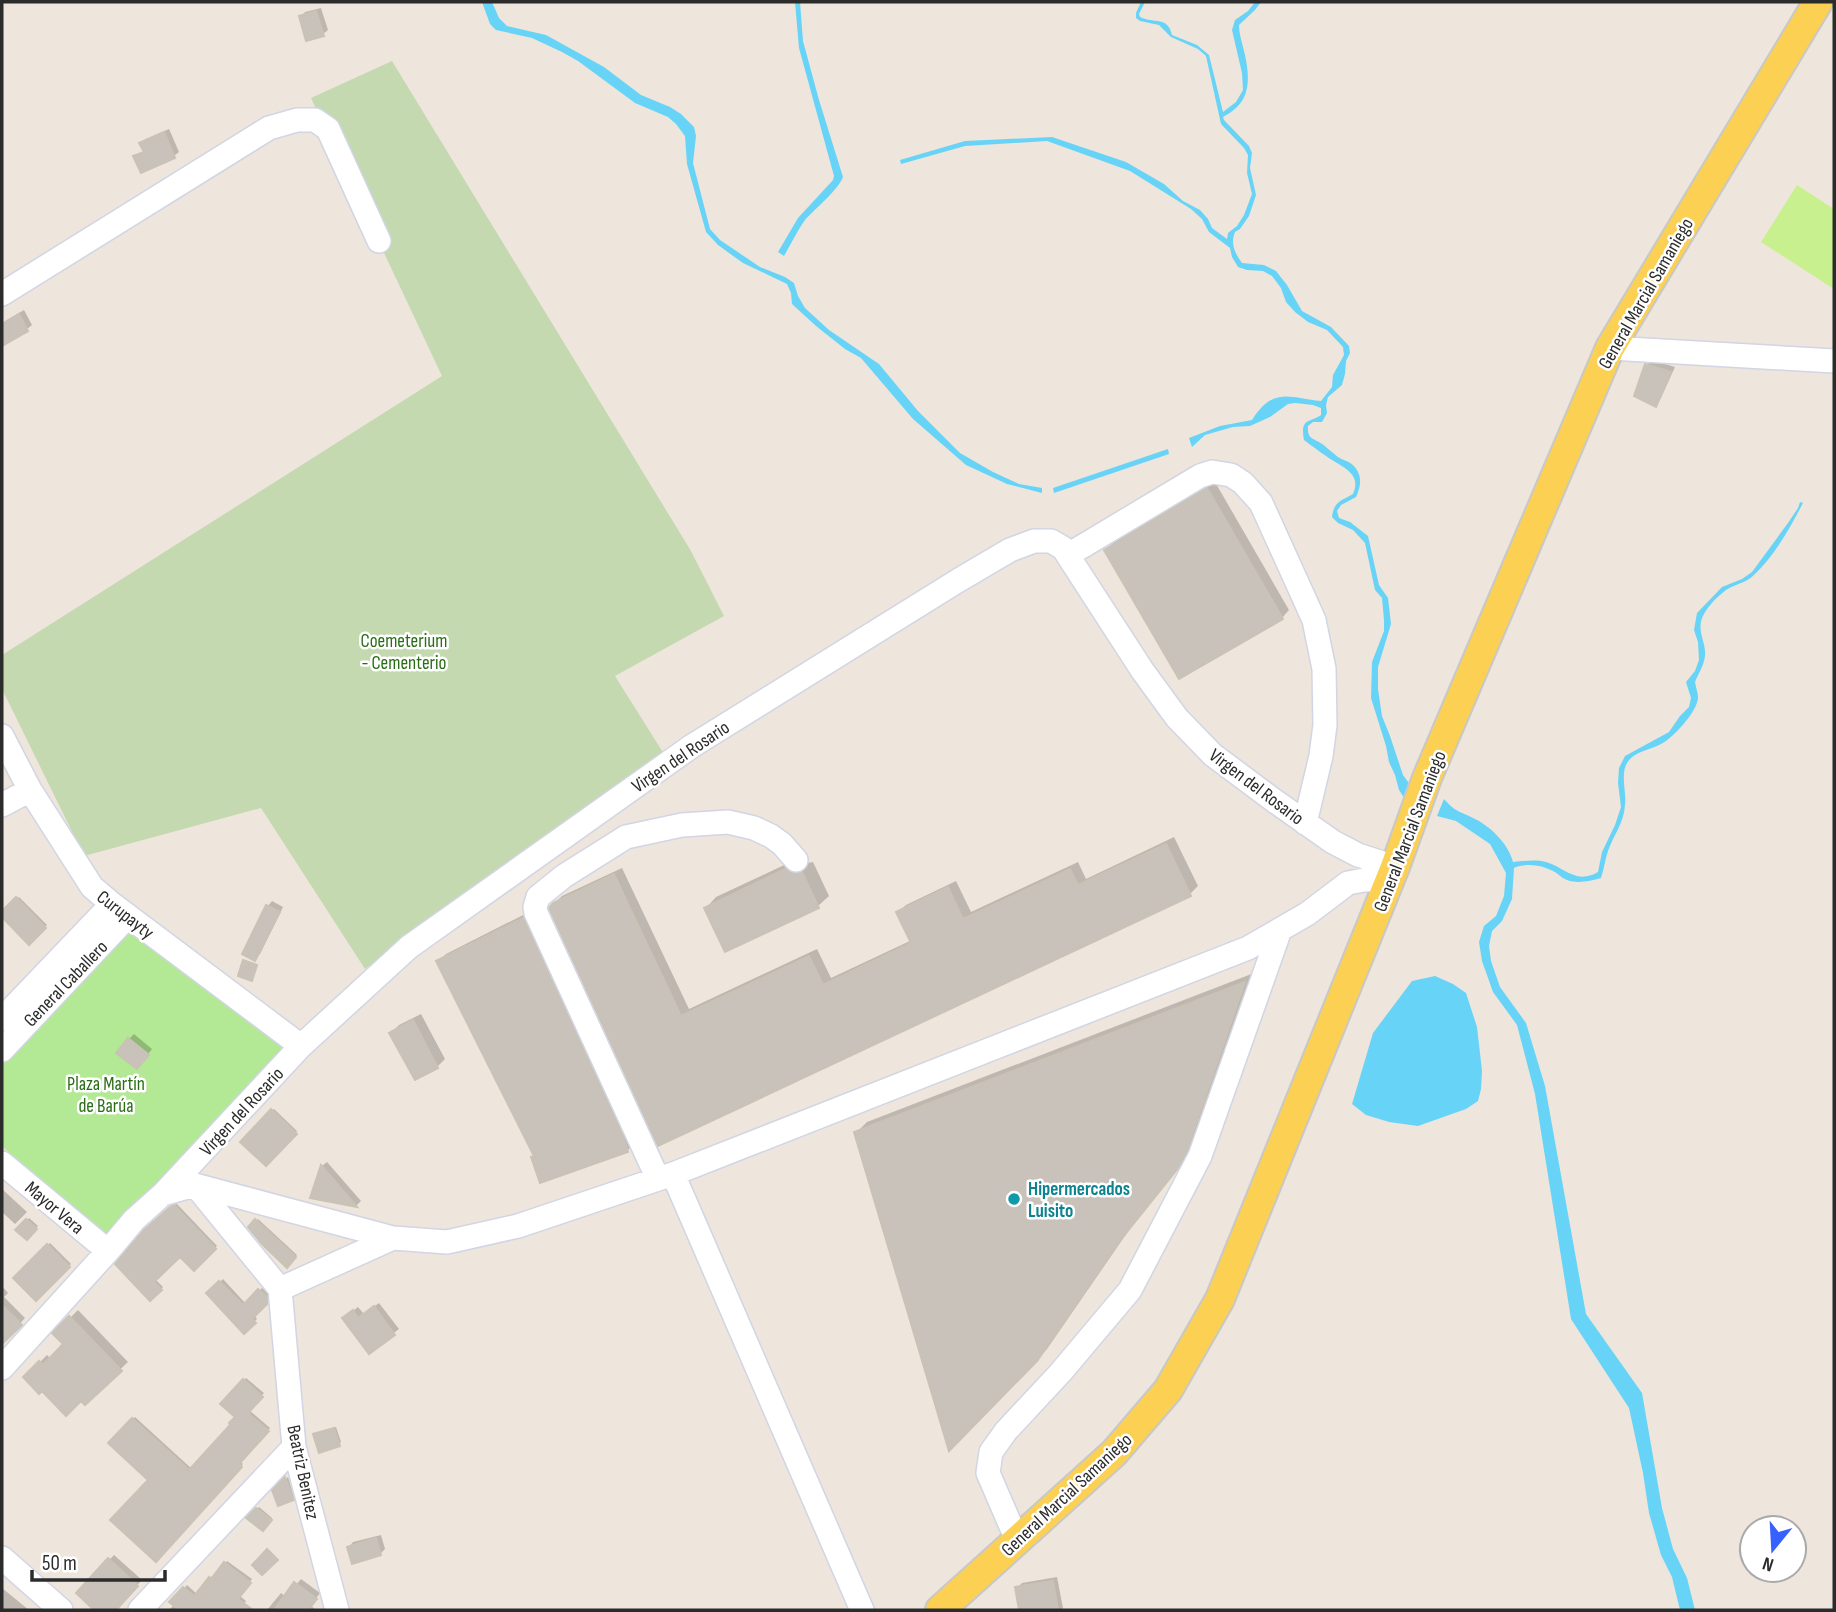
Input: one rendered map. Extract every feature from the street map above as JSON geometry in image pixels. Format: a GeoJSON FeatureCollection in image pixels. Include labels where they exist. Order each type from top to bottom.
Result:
{"type":"FeatureCollection","features":[{"type":"Feature","properties":{"kind":"main road","name":"General Marcial Samaniego"},"geometry":{"type":"LineString","coordinates":[[940,1610],[1114,1453],[1168,1390],[1220,1298],[1393,874],[1427,778],[1610,348],[1818,2]]}},
{"type":"Feature","properties":{"kind":"street"},"geometry":{"type":"LineString","coordinates":[[2,294],[269,128],[297,120],[315,120],[328,129],[379,241]]}},
{"type":"Feature","properties":{"kind":"street"},"geometry":{"type":"LineString","coordinates":[[1610,348],[1834,362]]}},
{"type":"Feature","properties":{"kind":"street"},"geometry":{"type":"LineString","coordinates":[[1068,555],[1200,476],[1212,472],[1231,475],[1243,482],[1261,503],[1314,620],[1324,670],[1325,725],[1305,823]]}},
{"type":"Feature","properties":{"kind":"street","name":"Virgen del Rosario"},"geometry":{"type":"LineString","coordinates":[[2,1368],[134,1220],[163,1194],[301,1046],[409,947],[692,746],[959,580],[1010,550],[1034,541],[1043,540],[1057,544],[1068,555],[1142,670],[1177,718],[1213,755],[1333,842],[1393,874]]}},
{"type":"Feature","properties":{"kind":"street","name":"Curupayty"},"geometry":{"type":"LineString","coordinates":[[2,736],[30,790],[92,887],[301,1046]]}},
{"type":"Feature","properties":{"kind":"street"},"geometry":{"type":"LineString","coordinates":[[2,805],[30,790]]}},
{"type":"Feature","properties":{"kind":"street"},"geometry":{"type":"LineString","coordinates":[[796,860],[782,844],[754,828],[727,822],[682,825],[626,837],[564,876],[538,897],[536,913],[666,1177],[862,1610]]}},
{"type":"Feature","properties":{"kind":"street"},"geometry":{"type":"LineString","coordinates":[[163,1194],[195,1185],[393,1238],[447,1242],[518,1226],[666,1177],[1248,948],[1307,914],[1348,883],[1393,874]]}},
{"type":"Feature","properties":{"kind":"street","name":"General Caballero"},"geometry":{"type":"LineString","coordinates":[[2,1019],[120,910]]}},
{"type":"Feature","properties":{"kind":"street","name":"General Caballero"},"geometry":{"type":"LineString","coordinates":[[2,1049],[120,910]]}},
{"type":"Feature","properties":{"kind":"street"},"geometry":{"type":"LineString","coordinates":[[1017,1540],[988,1474],[991,1452],[1006,1431],[1061,1372],[1130,1290],[1200,1156],[1280,930]]}},
{"type":"Feature","properties":{"kind":"street","name":"Mayor Vera"},"geometry":{"type":"LineString","coordinates":[[2,1163],[103,1256]]}},
{"type":"Feature","properties":{"kind":"street","name":"Mayor Vera"},"geometry":{"type":"LineString","coordinates":[[2,1180],[103,1256]]}},
{"type":"Feature","properties":{"kind":"street"},"geometry":{"type":"LineString","coordinates":[[195,1185],[280,1289],[393,1238]]}},
{"type":"Feature","properties":{"kind":"street","name":"Beatriz Benitez"},"geometry":{"type":"LineString","coordinates":[[280,1289],[294,1447],[337,1610]]}},
{"type":"Feature","properties":{"kind":"street"},"geometry":{"type":"LineString","coordinates":[[140,1610],[294,1447]]}},
{"type":"Feature","properties":{"kind":"street"},"geometry":{"type":"LineString","coordinates":[[2,1558],[61,1610]]}},
{"type":"Feature","properties":{"kind":"green space","name":"Coemeterium - Cementerio"},"geometry":{"type":"Polygon","coordinates":[[[392,61],[691,551],[724,616],[615,676],[664,754],[365,969],[261,808],[84,856],[2,689],[2,655],[442,376],[311,98],[392,61]]]}},
{"type":"Feature","properties":{"kind":"green space"},"geometry":{"type":"Polygon","coordinates":[[[1797,185],[1834,209],[1834,289],[1761,242],[1797,185]]]}},
{"type":"Feature","properties":{"kind":"green space","name":"Plaza Martín de Barúa"},"geometry":{"type":"Polygon","coordinates":[[[127,929],[297,1047],[106,1242],[2,1146],[2,1054],[127,929]]]}},
{"type":"Feature","properties":{"kind":"water"},"geometry":{"type":"Polygon","coordinates":[[[482,2],[492,2],[499,18],[507,26],[546,35],[604,67],[641,95],[681,114],[694,127],[696,136],[693,163],[710,229],[720,240],[760,267],[794,283],[805,308],[829,330],[879,364],[918,411],[960,453],[1019,484],[1042,488],[1042,493],[1007,484],[966,465],[913,419],[861,358],[845,349],[792,304],[787,284],[743,263],[718,245],[706,232],[687,164],[685,136],[676,124],[668,117],[635,103],[562,52],[532,38],[496,30],[490,24],[482,2]]]}},
{"type":"Feature","properties":{"kind":"water"},"geometry":{"type":"Polygon","coordinates":[[[795,2],[800,2],[803,41],[843,177],[832,193],[805,220],[784,256],[778,252],[798,218],[834,176],[799,48],[795,2]]]}},
{"type":"Feature","properties":{"kind":"water"},"geometry":{"type":"Polygon","coordinates":[[[1141,2],[1145,2],[1140,17],[1164,23],[1172,35],[1197,45],[1209,55],[1223,112],[1236,102],[1243,90],[1232,30],[1235,20],[1255,2],[1261,2],[1239,25],[1248,70],[1245,94],[1237,107],[1223,117],[1252,153],[1250,168],[1256,195],[1249,216],[1235,232],[1233,244],[1242,263],[1264,265],[1276,271],[1302,311],[1331,327],[1349,346],[1350,353],[1342,385],[1328,397],[1327,413],[1322,422],[1313,422],[1308,426],[1308,433],[1338,457],[1350,462],[1360,477],[1356,497],[1341,505],[1337,511],[1339,518],[1350,522],[1368,536],[1379,585],[1388,598],[1391,624],[1378,667],[1378,689],[1382,716],[1403,775],[1411,786],[1405,799],[1389,762],[1371,698],[1372,662],[1384,631],[1382,598],[1375,590],[1365,543],[1353,530],[1332,517],[1336,505],[1353,494],[1354,479],[1346,469],[1304,440],[1304,425],[1321,415],[1321,408],[1288,404],[1270,417],[1250,426],[1233,427],[1205,435],[1192,447],[1189,438],[1220,426],[1252,420],[1274,398],[1321,401],[1332,387],[1333,375],[1344,355],[1343,347],[1327,330],[1308,322],[1295,312],[1286,302],[1281,288],[1272,276],[1263,271],[1238,267],[1230,248],[1209,232],[1202,219],[1191,209],[1130,171],[1047,141],[965,146],[901,164],[900,160],[965,141],[1052,137],[1126,162],[1164,184],[1183,201],[1200,210],[1212,228],[1227,239],[1228,233],[1244,215],[1252,194],[1247,173],[1248,155],[1221,124],[1206,56],[1198,49],[1171,37],[1159,25],[1136,18],[1141,2]]]}},
{"type":"Feature","properties":{"kind":"water"},"geometry":{"type":"Polygon","coordinates":[[[1168,449],[1169,454],[1054,493],[1053,488],[1168,449]]]}},
{"type":"Feature","properties":{"kind":"water"},"geometry":{"type":"Polygon","coordinates":[[[1800,502],[1803,503],[1787,531],[1762,567],[1751,578],[1723,592],[1704,614],[1701,628],[1705,655],[1695,682],[1697,704],[1672,736],[1634,756],[1627,763],[1624,774],[1624,812],[1608,851],[1601,878],[1575,882],[1538,866],[1523,865],[1514,868],[1512,899],[1502,921],[1492,931],[1489,946],[1500,987],[1526,1023],[1545,1086],[1586,1314],[1642,1393],[1662,1508],[1673,1549],[1687,1578],[1695,1610],[1680,1610],[1672,1577],[1661,1555],[1649,1513],[1629,1408],[1571,1319],[1535,1094],[1517,1025],[1493,992],[1482,961],[1479,942],[1484,926],[1496,916],[1504,896],[1506,873],[1490,844],[1456,821],[1437,816],[1444,799],[1456,810],[1494,832],[1508,849],[1513,862],[1542,861],[1583,877],[1598,872],[1602,852],[1621,807],[1619,768],[1625,756],[1669,732],[1689,707],[1691,698],[1686,682],[1695,671],[1699,660],[1694,630],[1697,613],[1722,587],[1752,572],[1800,502]]]}},
{"type":"Feature","properties":{"kind":"water"},"geometry":{"type":"Polygon","coordinates":[[[1435,976],[1466,993],[1477,1027],[1482,1071],[1478,1101],[1466,1109],[1418,1126],[1366,1115],[1352,1104],[1373,1033],[1412,981],[1435,976]]]}},
{"type":"Feature","properties":{"kind":"building"},"geometry":{"type":"Polygon","coordinates":[[[316,11],[324,36],[306,41],[299,16],[316,11]]]}},
{"type":"Feature","properties":{"kind":"building"},"geometry":{"type":"Polygon","coordinates":[[[164,132],[175,158],[141,173],[133,156],[144,152],[139,143],[164,132]]]}},
{"type":"Feature","properties":{"kind":"building"},"geometry":{"type":"Polygon","coordinates":[[[19,314],[28,331],[2,346],[2,324],[19,314]]]}},
{"type":"Feature","properties":{"kind":"building"},"geometry":{"type":"Polygon","coordinates":[[[1645,364],[1671,372],[1656,407],[1634,396],[1645,364]]]}},
{"type":"Feature","properties":{"kind":"building"},"geometry":{"type":"Polygon","coordinates":[[[1207,488],[1283,619],[1179,679],[1104,550],[1207,488]]]}},
{"type":"Feature","properties":{"kind":"building"},"geometry":{"type":"Polygon","coordinates":[[[1166,844],[1191,896],[658,1146],[549,908],[553,903],[614,874],[681,1016],[809,956],[823,985],[911,943],[896,912],[948,887],[963,919],[1070,869],[1078,885],[1166,844]]]}},
{"type":"Feature","properties":{"kind":"building"},"geometry":{"type":"Polygon","coordinates":[[[785,869],[792,873],[802,872],[819,908],[725,952],[704,908],[785,869]]]}},
{"type":"Feature","properties":{"kind":"building"},"geometry":{"type":"Polygon","coordinates":[[[16,897],[46,928],[29,945],[2,917],[2,911],[16,897]]]}},
{"type":"Feature","properties":{"kind":"building"},"geometry":{"type":"Polygon","coordinates":[[[266,905],[280,912],[255,961],[242,954],[266,905]]]}},
{"type":"Feature","properties":{"kind":"building"},"geometry":{"type":"Polygon","coordinates":[[[523,918],[621,1131],[628,1152],[540,1183],[531,1157],[534,1156],[436,961],[523,918]]]}},
{"type":"Feature","properties":{"kind":"building"},"geometry":{"type":"Polygon","coordinates":[[[243,960],[257,965],[252,981],[238,976],[243,960]]]}},
{"type":"Feature","properties":{"kind":"building","name":"Hipermercados Luisito"},"geometry":{"type":"Polygon","coordinates":[[[1245,982],[1179,1167],[1119,1242],[1037,1361],[949,1451],[854,1132],[1245,982]]]}},
{"type":"Feature","properties":{"kind":"building"},"geometry":{"type":"Polygon","coordinates":[[[413,1020],[438,1068],[415,1080],[389,1033],[413,1020]]]}},
{"type":"Feature","properties":{"kind":"building"},"geometry":{"type":"Polygon","coordinates":[[[128,1038],[149,1055],[137,1069],[116,1053],[128,1038]]]}},
{"type":"Feature","properties":{"kind":"building"},"geometry":{"type":"Polygon","coordinates":[[[271,1109],[297,1134],[266,1166],[240,1142],[271,1109]]]}},
{"type":"Feature","properties":{"kind":"building"},"geometry":{"type":"Polygon","coordinates":[[[321,1165],[357,1207],[310,1198],[321,1165]]]}},
{"type":"Feature","properties":{"kind":"building"},"geometry":{"type":"Polygon","coordinates":[[[174,1205],[216,1249],[194,1271],[180,1257],[154,1282],[162,1290],[150,1301],[115,1264],[144,1230],[174,1205]]]}},
{"type":"Feature","properties":{"kind":"building"},"geometry":{"type":"Polygon","coordinates":[[[26,1219],[37,1229],[27,1240],[15,1230],[26,1219]]]}},
{"type":"Feature","properties":{"kind":"building"},"geometry":{"type":"Polygon","coordinates":[[[255,1219],[296,1257],[287,1268],[248,1227],[255,1219]]]}},
{"type":"Feature","properties":{"kind":"building"},"geometry":{"type":"Polygon","coordinates":[[[47,1244],[70,1267],[36,1301],[13,1278],[47,1244]]]}},
{"type":"Feature","properties":{"kind":"building"},"geometry":{"type":"Polygon","coordinates":[[[219,1281],[243,1305],[258,1289],[267,1297],[267,1304],[252,1319],[256,1323],[244,1334],[206,1293],[219,1281]]]}},
{"type":"Feature","properties":{"kind":"building"},"geometry":{"type":"Polygon","coordinates":[[[2,1305],[22,1325],[2,1344],[2,1305]]]}},
{"type":"Feature","properties":{"kind":"building"},"geometry":{"type":"Polygon","coordinates":[[[374,1306],[395,1335],[369,1354],[342,1318],[353,1310],[358,1318],[374,1306]]]}},
{"type":"Feature","properties":{"kind":"building"},"geometry":{"type":"Polygon","coordinates":[[[69,1316],[122,1371],[85,1405],[81,1401],[66,1416],[42,1391],[39,1394],[23,1377],[39,1361],[43,1365],[63,1344],[52,1333],[69,1316]]]}},
{"type":"Feature","properties":{"kind":"building"},"geometry":{"type":"Polygon","coordinates":[[[243,1379],[263,1397],[248,1413],[269,1431],[239,1464],[242,1467],[156,1562],[110,1520],[148,1480],[108,1443],[132,1418],[189,1470],[235,1417],[220,1404],[243,1379]]]}},
{"type":"Feature","properties":{"kind":"building"},"geometry":{"type":"Polygon","coordinates":[[[334,1428],[340,1446],[319,1453],[313,1434],[334,1428]]]}},
{"type":"Feature","properties":{"kind":"building"},"geometry":{"type":"Polygon","coordinates":[[[285,1477],[294,1500],[278,1506],[272,1490],[285,1477]]]}},
{"type":"Feature","properties":{"kind":"building"},"geometry":{"type":"Polygon","coordinates":[[[256,1508],[272,1520],[263,1531],[246,1518],[256,1508]]]}},
{"type":"Feature","properties":{"kind":"building"},"geometry":{"type":"Polygon","coordinates":[[[376,1538],[381,1555],[352,1564],[347,1547],[376,1538]]]}},
{"type":"Feature","properties":{"kind":"building"},"geometry":{"type":"Polygon","coordinates":[[[267,1549],[278,1560],[262,1575],[252,1565],[267,1549]]]}},
{"type":"Feature","properties":{"kind":"building"},"geometry":{"type":"Polygon","coordinates":[[[108,1558],[138,1586],[116,1610],[94,1610],[76,1593],[108,1558]]]}},
{"type":"Feature","properties":{"kind":"building"},"geometry":{"type":"Polygon","coordinates":[[[224,1562],[251,1583],[238,1599],[253,1610],[179,1610],[169,1602],[183,1587],[194,1596],[224,1562]]]}},
{"type":"Feature","properties":{"kind":"building"},"geometry":{"type":"Polygon","coordinates":[[[1053,1581],[1058,1610],[1019,1610],[1015,1587],[1053,1581]]]}},
{"type":"Feature","properties":{"kind":"building"},"geometry":{"type":"Polygon","coordinates":[[[294,1582],[317,1599],[308,1610],[274,1610],[294,1582]]]}},
{"type":"Feature","properties":{"kind":"place","name":"Hipermercados Luisito"},"geometry":{"type":"Point","coordinates":[1014,1199]}}]}
